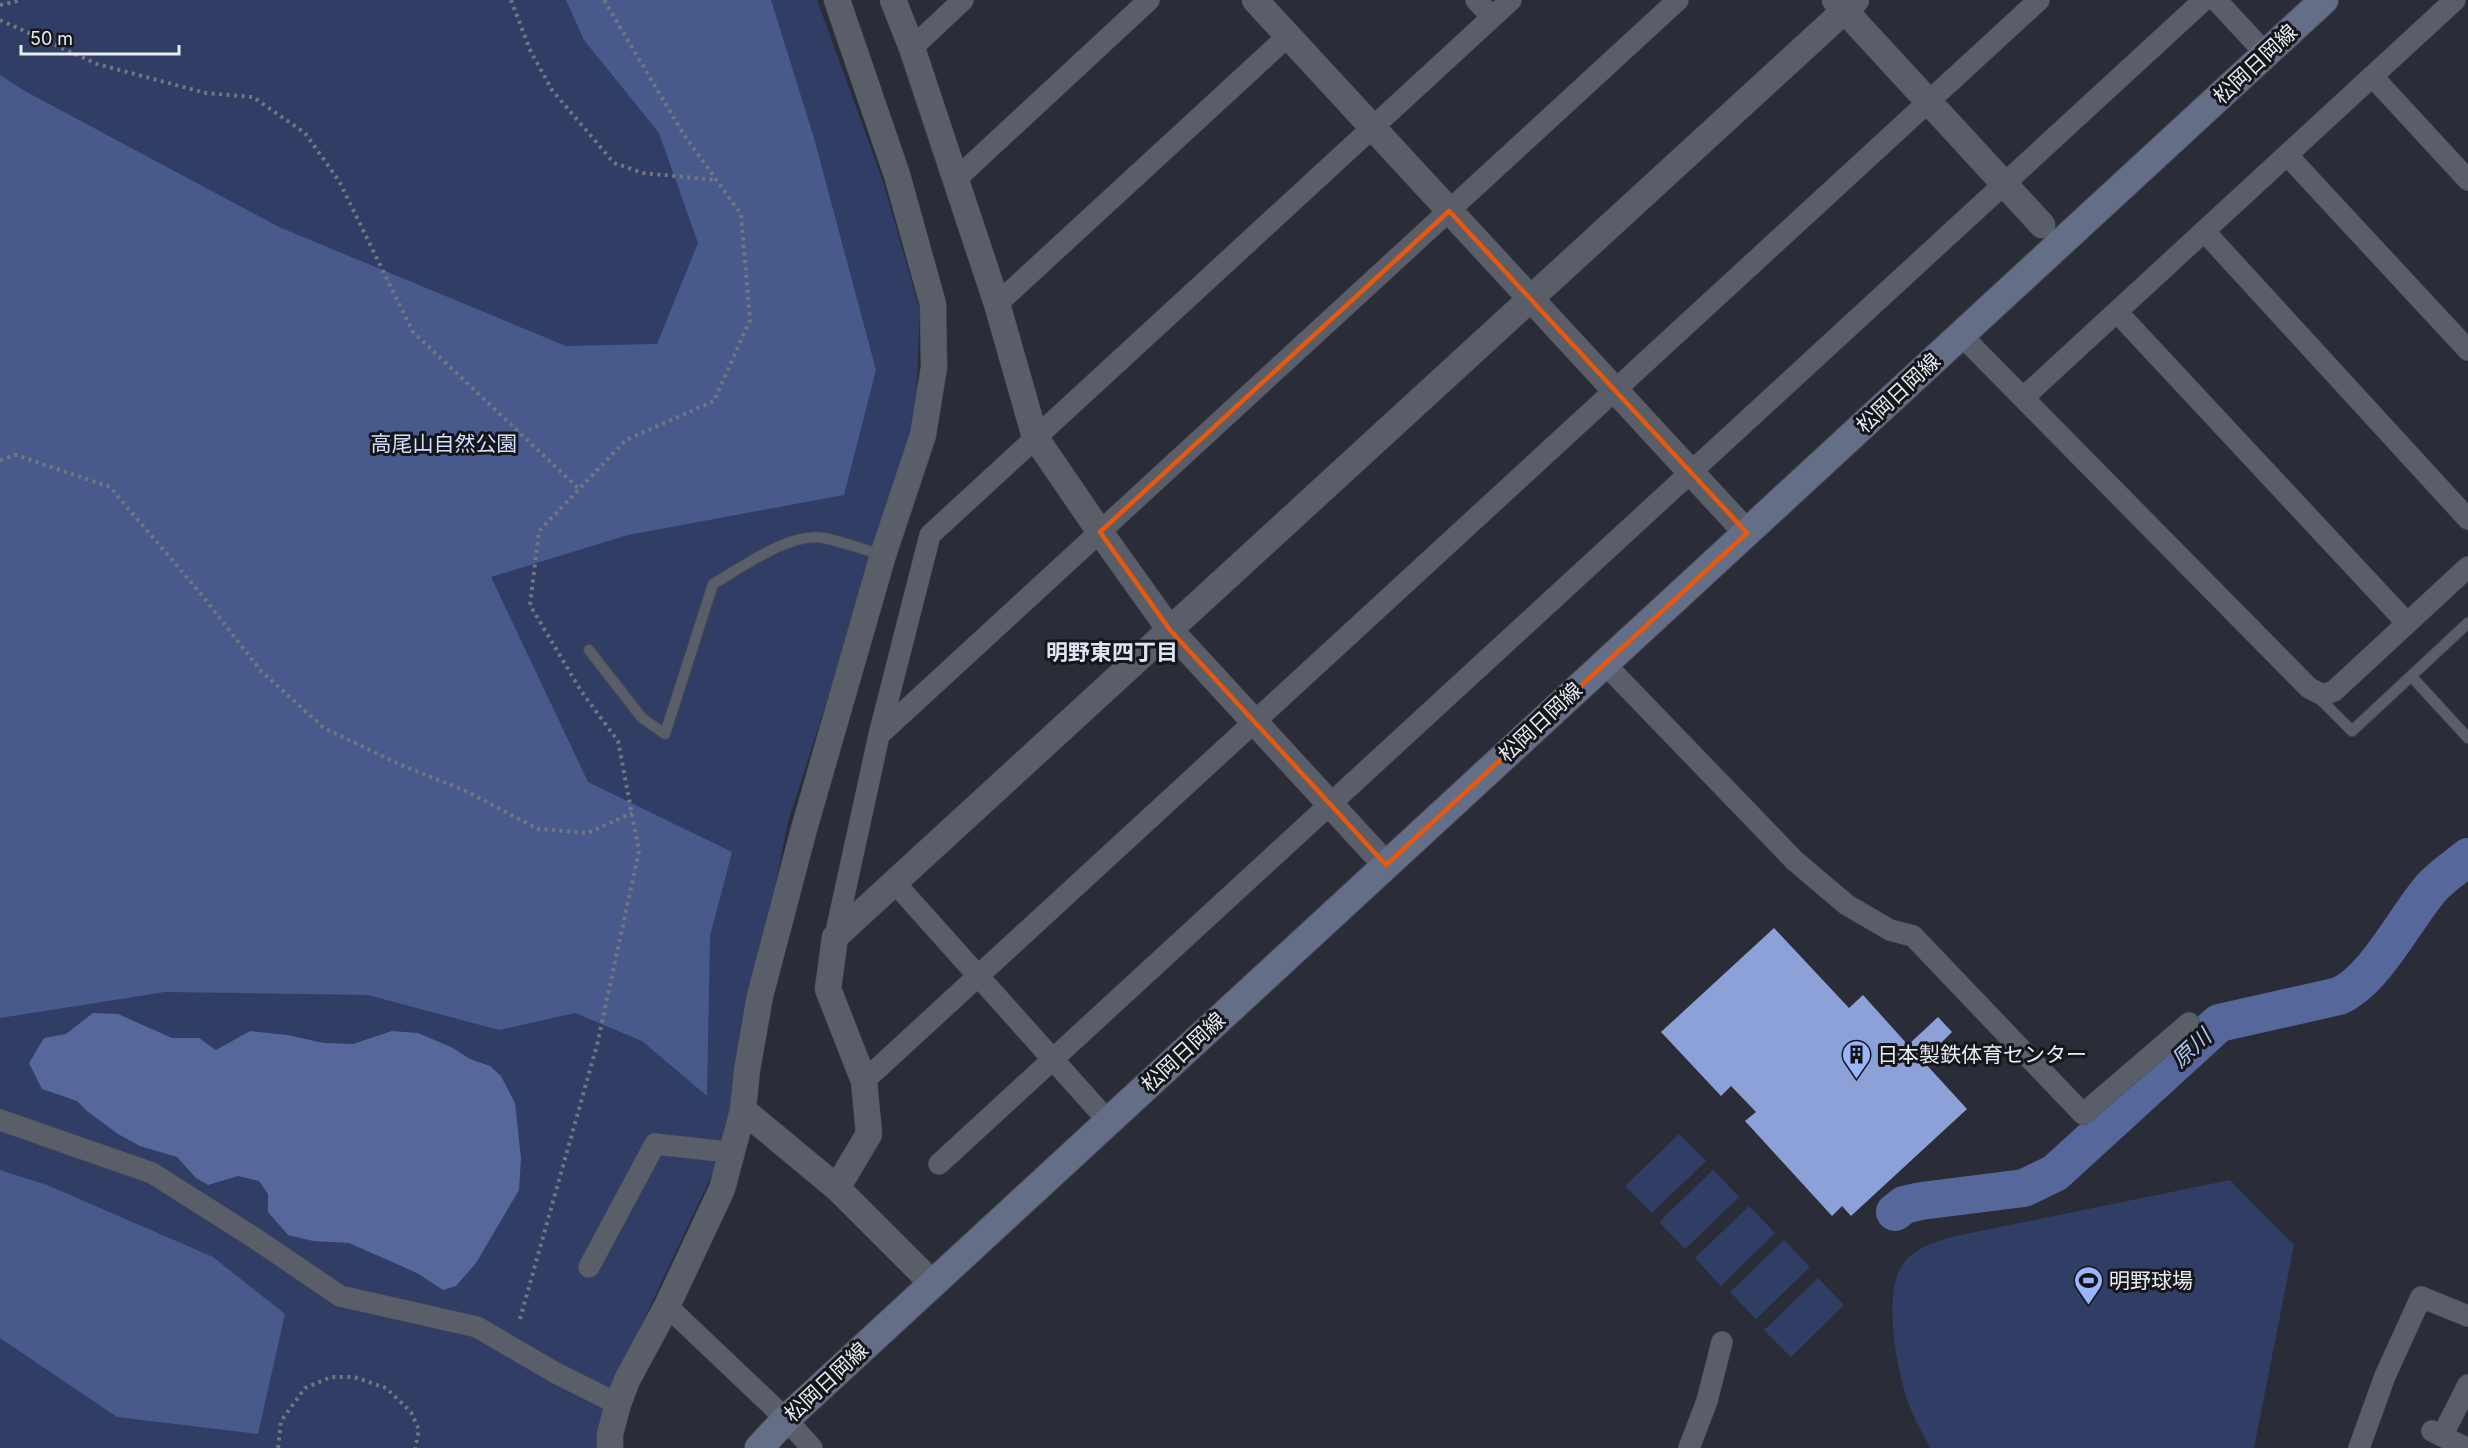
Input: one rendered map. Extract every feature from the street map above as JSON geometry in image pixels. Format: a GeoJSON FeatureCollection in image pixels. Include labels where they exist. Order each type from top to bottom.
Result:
{"type":"FeatureCollection","features":[{"type":"Feature","properties":{"kind":"main road","name":"松岡日岡線"},"geometry":{"type":"LineString","coordinates":[[759,1448],[786,1419],[1108,1121],[2325,0]]}},
{"type":"Feature","properties":{"kind":"street"},"geometry":{"type":"LineString","coordinates":[[607,1443],[627,1380],[667,1306],[722,1189],[743,1110],[747,1070],[760,996],[804,829],[883,555],[923,435],[934,367],[933,304],[897,175],[837,0]]}},
{"type":"Feature","properties":{"kind":"street"},"geometry":{"type":"LineString","coordinates":[[893,0],[912,48],[997,304],[1035,437],[1170,630],[1386,865]]}},
{"type":"Feature","properties":{"kind":"street"},"geometry":{"type":"LineString","coordinates":[[912,48],[963,0]]}},
{"type":"Feature","properties":{"kind":"street"},"geometry":{"type":"LineString","coordinates":[[956,180],[1149,0]]}},
{"type":"Feature","properties":{"kind":"street"},"geometry":{"type":"LineString","coordinates":[[1255,0],[1747,532]]}},
{"type":"Feature","properties":{"kind":"street"},"geometry":{"type":"LineString","coordinates":[[1476,0],[1492,17]]}},
{"type":"Feature","properties":{"kind":"street"},"geometry":{"type":"LineString","coordinates":[[837,1188],[869,1134],[864,1081],[828,989],[835,938],[879,735],[930,535],[1510,0]]}},
{"type":"Feature","properties":{"kind":"street"},"geometry":{"type":"LineString","coordinates":[[879,735],[1678,0]]}},
{"type":"Feature","properties":{"kind":"street"},"geometry":{"type":"LineString","coordinates":[[864,1081],[2039,0]]}},
{"type":"Feature","properties":{"kind":"street"},"geometry":{"type":"LineString","coordinates":[[939,1164],[2204,0]]}},
{"type":"Feature","properties":{"kind":"street"},"geometry":{"type":"LineString","coordinates":[[2216,0],[2266,54]]}},
{"type":"Feature","properties":{"kind":"street"},"geometry":{"type":"LineString","coordinates":[[2023,398],[2455,0]]}},
{"type":"Feature","properties":{"kind":"street"},"geometry":{"type":"LineString","coordinates":[[835,938],[1531,299],[1845,4],[1929,102],[2042,225]]}},
{"type":"Feature","properties":{"kind":"street"},"geometry":{"type":"LineString","coordinates":[[997,304],[1288,36]]}},
{"type":"Feature","properties":{"kind":"street"},"geometry":{"type":"LineString","coordinates":[[2372,76],[2468,180]]}},
{"type":"Feature","properties":{"kind":"street"},"geometry":{"type":"LineString","coordinates":[[2287,155],[2468,350]]}},
{"type":"Feature","properties":{"kind":"street"},"geometry":{"type":"LineString","coordinates":[[2204,231],[2468,519]]}},
{"type":"Feature","properties":{"kind":"street"},"geometry":{"type":"LineString","coordinates":[[2117,312],[2407,623]]}},
{"type":"Feature","properties":{"kind":"street"},"geometry":{"type":"LineString","coordinates":[[1961,335],[2309,688],[2323,695],[2334,691],[2468,567]]}},
{"type":"Feature","properties":{"kind":"street"},"geometry":{"type":"LineString","coordinates":[[1604,663],[1795,861],[1847,904],[1890,930],[1913,936],[2083,1114],[2189,1023]]}},
{"type":"Feature","properties":{"kind":"street"},"geometry":{"type":"LineString","coordinates":[[895,883],[1108,1121]]}},
{"type":"Feature","properties":{"kind":"street"},"geometry":{"type":"LineString","coordinates":[[743,1110],[837,1188],[933,1284]]}},
{"type":"Feature","properties":{"kind":"street"},"geometry":{"type":"LineString","coordinates":[[0,1120],[152,1173],[340,1296],[477,1327],[618,1404]]}},
{"type":"Feature","properties":{"kind":"street"},"geometry":{"type":"LineString","coordinates":[[589,1267],[655,1144],[719,1151],[732,1155]]}},
{"type":"Feature","properties":{"kind":"street"},"geometry":{"type":"LineString","coordinates":[[2359,1448],[2385,1376],[2421,1297],[2468,1316]]}},
{"type":"Feature","properties":{"kind":"street"},"geometry":{"type":"LineString","coordinates":[[667,1306],[786,1419],[812,1448]]}},
{"type":"Feature","properties":{"kind":"street"},"geometry":{"type":"LineString","coordinates":[[1689,1448],[1707,1401],[1722,1342]]}},
{"type":"Feature","properties":{"kind":"street"},"geometry":{"type":"LineString","coordinates":[[2462,1446],[2437,1433],[2468,1385]]}},
{"type":"Feature","properties":{"kind":"lane"},"geometry":{"type":"LineString","coordinates":[[589,650],[642,718],[665,734],[713,584],[785,543],[807,538],[822,538],[883,555]]}},
{"type":"Feature","properties":{"kind":"lane"},"geometry":{"type":"LineString","coordinates":[[2309,688],[2352,731],[2468,623]]}},
{"type":"Feature","properties":{"kind":"lane"},"geometry":{"type":"LineString","coordinates":[[2411,676],[2468,738]]}},
{"type":"Feature","properties":{"kind":"path"},"geometry":{"type":"LineString","coordinates":[[0,5],[22,0]]}},
{"type":"Feature","properties":{"kind":"path"},"geometry":{"type":"LineString","coordinates":[[511,0],[530,50],[552,90],[614,163],[643,173],[717,180]]}},
{"type":"Feature","properties":{"kind":"path"},"geometry":{"type":"LineString","coordinates":[[520,1319],[597,1045],[639,850],[618,741],[581,691],[530,605],[539,531],[626,440],[714,401],[750,320],[741,214],[684,135],[604,0]]}},
{"type":"Feature","properties":{"kind":"path"},"geometry":{"type":"LineString","coordinates":[[0,20],[97,64],[206,93],[253,97],[305,133],[339,181],[413,332],[579,489]]}},
{"type":"Feature","properties":{"kind":"path"},"geometry":{"type":"LineString","coordinates":[[0,460],[16,455],[110,487],[201,594],[261,671],[324,728],[401,765],[466,791],[538,829],[588,833],[632,813]]}},
{"type":"Feature","properties":{"kind":"path"},"geometry":{"type":"LineString","coordinates":[[278,1448],[280,1421],[305,1388],[331,1377],[354,1377],[386,1388],[411,1412],[419,1430],[416,1448]]}},
{"type":"Feature","properties":{"kind":"highlighted area"},"geometry":{"type":"Polygon","coordinates":[[[1449,211],[1747,533],[1386,865],[1170,630],[1100,532],[1449,211]]]}},
{"type":"Feature","properties":{"kind":"green space","name":"高尾山自然公園"},"geometry":{"type":"Polygon","coordinates":[[[0,0],[817,0],[883,181],[920,311],[915,426],[788,822],[732,1101],[717,1164],[615,1381],[605,1448],[0,1448],[0,0]]]}},
{"type":"Feature","properties":{"kind":"green space"},"geometry":{"type":"Polygon","coordinates":[[[566,0],[771,0],[814,138],[876,370],[844,495],[628,535],[491,577],[588,782],[732,852],[710,936],[707,1096],[642,1041],[575,1013],[499,1030],[368,995],[165,992],[0,1018],[0,75],[23,90],[279,227],[566,346],[657,344],[698,243],[659,133],[584,40],[566,0]]]}},
{"type":"Feature","properties":{"kind":"green space"},"geometry":{"type":"Polygon","coordinates":[[[1679,1134],[1706,1161],[1652,1213],[1625,1186],[1679,1134]]]}},
{"type":"Feature","properties":{"kind":"green space"},"geometry":{"type":"Polygon","coordinates":[[[0,1170],[47,1185],[213,1257],[285,1314],[258,1434],[117,1417],[0,1338],[0,1170]]]}},
{"type":"Feature","properties":{"kind":"green space"},"geometry":{"type":"Polygon","coordinates":[[[1713,1170],[1739,1197],[1685,1249],[1659,1222],[1713,1170]]]}},
{"type":"Feature","properties":{"kind":"green space","name":"明野球場"},"geometry":{"type":"Polygon","coordinates":[[[2230,1180],[2294,1245],[2254,1448],[1930,1448],[1908,1402],[1896,1353],[1892,1315],[1893,1297],[1896,1281],[1906,1260],[1918,1250],[1956,1236],[2230,1180]]]}},
{"type":"Feature","properties":{"kind":"green space"},"geometry":{"type":"Polygon","coordinates":[[[1749,1206],[1775,1233],[1721,1286],[1695,1258],[1749,1206]]]}},
{"type":"Feature","properties":{"kind":"green space"},"geometry":{"type":"Polygon","coordinates":[[[1784,1240],[1810,1267],[1756,1319],[1730,1292],[1784,1240]]]}},
{"type":"Feature","properties":{"kind":"green space"},"geometry":{"type":"Polygon","coordinates":[[[1818,1278],[1844,1305],[1791,1357],[1764,1330],[1818,1278]]]}},
{"type":"Feature","properties":{"kind":"shaded area"},"geometry":{"type":"Polygon","coordinates":[[[93,1013],[118,1014],[172,1038],[199,1038],[216,1050],[250,1031],[287,1035],[324,1043],[353,1044],[392,1031],[418,1033],[453,1048],[470,1059],[490,1066],[501,1076],[515,1103],[521,1158],[519,1190],[476,1263],[456,1286],[443,1290],[417,1273],[349,1243],[313,1241],[288,1235],[268,1212],[268,1194],[259,1181],[238,1176],[208,1185],[196,1178],[177,1157],[140,1146],[118,1134],[77,1101],[42,1089],[29,1063],[44,1038],[66,1034],[93,1013]]]}},
{"type":"Feature","properties":{"kind":"building","name":"日本製鉄体育センター"},"geometry":{"type":"Polygon","coordinates":[[[1774,928],[1849,1008],[1863,995],[1908,1045],[1938,1017],[1952,1032],[1923,1061],[1967,1109],[1851,1216],[1842,1206],[1832,1216],[1745,1121],[1756,1112],[1731,1086],[1721,1096],[1661,1032],[1774,928]]]}},
{"type":"Feature","properties":{"kind":"waterway","name":"原川"},"geometry":{"type":"LineString","coordinates":[[1895,1212],[1904,1205],[1921,1201],[2024,1188],[2055,1173],[2219,1023],[2339,996],[2353,988],[2378,962],[2432,887],[2468,857]]}},
{"type":"Feature","properties":{"kind":"place","name":"日本製鉄体育センター"},"geometry":{"type":"Point","coordinates":[1856,1080]}},
{"type":"Feature","properties":{"kind":"place","name":"明野球場"},"geometry":{"type":"Point","coordinates":[2088,1306]}},
{"type":"Feature","properties":{"kind":"district","name":"明野東四丁目"},"geometry":{"type":"Point","coordinates":[1112,652]}}]}
